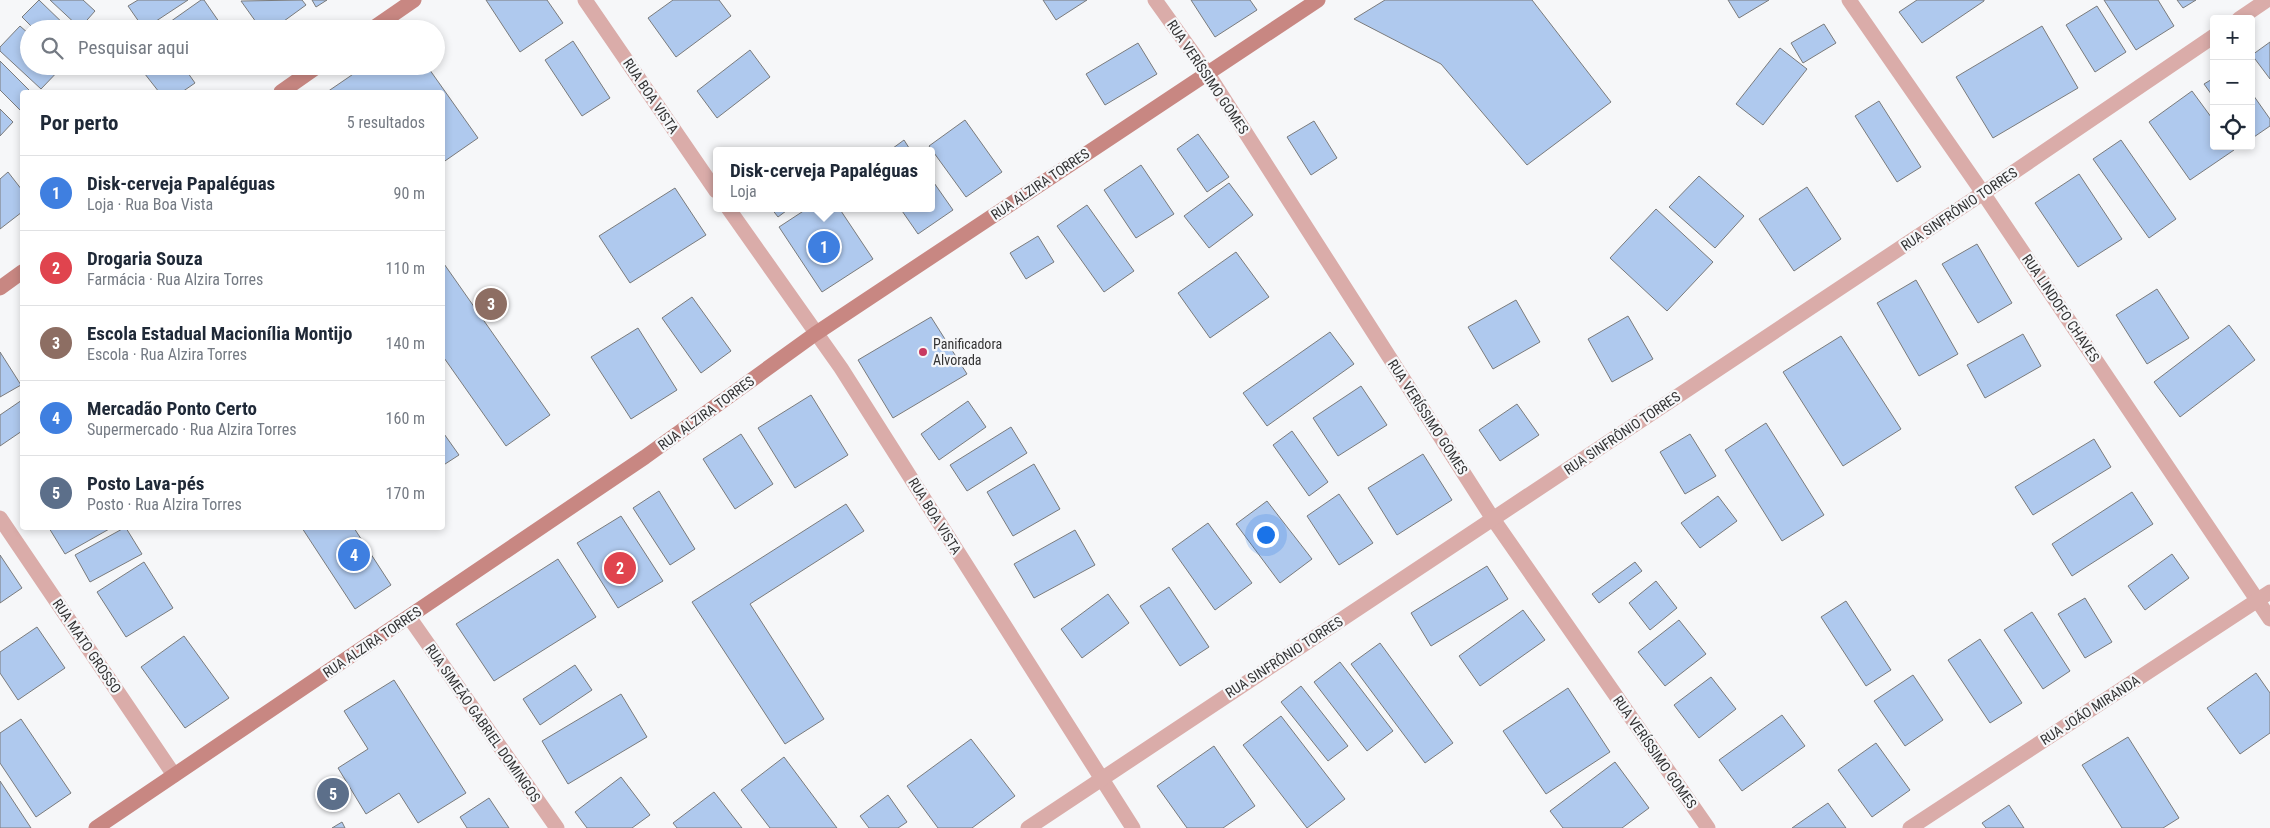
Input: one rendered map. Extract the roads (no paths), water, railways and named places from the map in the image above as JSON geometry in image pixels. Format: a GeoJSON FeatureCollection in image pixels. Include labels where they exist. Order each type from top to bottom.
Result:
{"type":"FeatureCollection","features":[{"type":"Feature","properties":{"kind":"main road"},"geometry":{"type":"LineString","coordinates":[[385,20],[414,0]]}},
{"type":"Feature","properties":{"kind":"main road","name":"RUA ALZIRA TORRES"},"geometry":{"type":"LineString","coordinates":[[96,828],[645,457],[815,334],[1318,0]]}},
{"type":"Feature","properties":{"kind":"main road"},"geometry":{"type":"LineString","coordinates":[[284,90],[305,75]]}},
{"type":"Feature","properties":{"kind":"main road"},"geometry":{"type":"LineString","coordinates":[[0,288],[20,273]]}},
{"type":"Feature","properties":{"kind":"street","name":"RUA BOA VISTA"},"geometry":{"type":"LineString","coordinates":[[585,0],[713,187]]}},
{"type":"Feature","properties":{"kind":"street","name":"RUA VERÍSSIMO GOMES"},"geometry":{"type":"LineString","coordinates":[[1155,0],[1208,74],[1493,519],[1708,828]]}},
{"type":"Feature","properties":{"kind":"street","name":"RUA LINDOFO CHAVES"},"geometry":{"type":"LineString","coordinates":[[1848,0],[2264,596],[2270,618]]}},
{"type":"Feature","properties":{"kind":"street"},"geometry":{"type":"LineString","coordinates":[[2245,15],[2267,0]]}},
{"type":"Feature","properties":{"kind":"street","name":"RUA SINFRÔNIO TORRES"},"geometry":{"type":"LineString","coordinates":[[1028,828],[1983,193],[2210,39]]}},
{"type":"Feature","properties":{"kind":"street","name":"RUA BOA VISTA"},"geometry":{"type":"LineString","coordinates":[[731,212],[815,334],[841,368],[1133,828]]}},
{"type":"Feature","properties":{"kind":"street","name":"RUA MATO GROSSO"},"geometry":{"type":"LineString","coordinates":[[0,518],[174,775]]}},
{"type":"Feature","properties":{"kind":"street","name":"RUA JOÃO MIRANDA"},"geometry":{"type":"LineString","coordinates":[[1910,828],[2264,596]]}},
{"type":"Feature","properties":{"kind":"street","name":"RUA SIMEÃO GABRIEL DOMINGOS"},"geometry":{"type":"LineString","coordinates":[[409,617],[557,828]]}},
{"type":"Feature","properties":{"kind":"place","name":"Disk-cerveja Papaléguas"},"geometry":{"type":"Point","coordinates":[824,247]}},
{"type":"Feature","properties":{"kind":"place","name":"Escola Estadual Macionília Montijo"},"geometry":{"type":"Point","coordinates":[491,304]}},
{"type":"Feature","properties":{"kind":"place","name":"Panificadora Alvorada"},"geometry":{"type":"Point","coordinates":[923,352]}},
{"type":"Feature","properties":{"kind":"place","name":"Mercadão Ponto Certo"},"geometry":{"type":"Point","coordinates":[354,555]}},
{"type":"Feature","properties":{"kind":"place","name":"Drogaria Souza"},"geometry":{"type":"Point","coordinates":[620,568]}},
{"type":"Feature","properties":{"kind":"place","name":"Posto Lava-pés"},"geometry":{"type":"Point","coordinates":[333,794]}}]}
